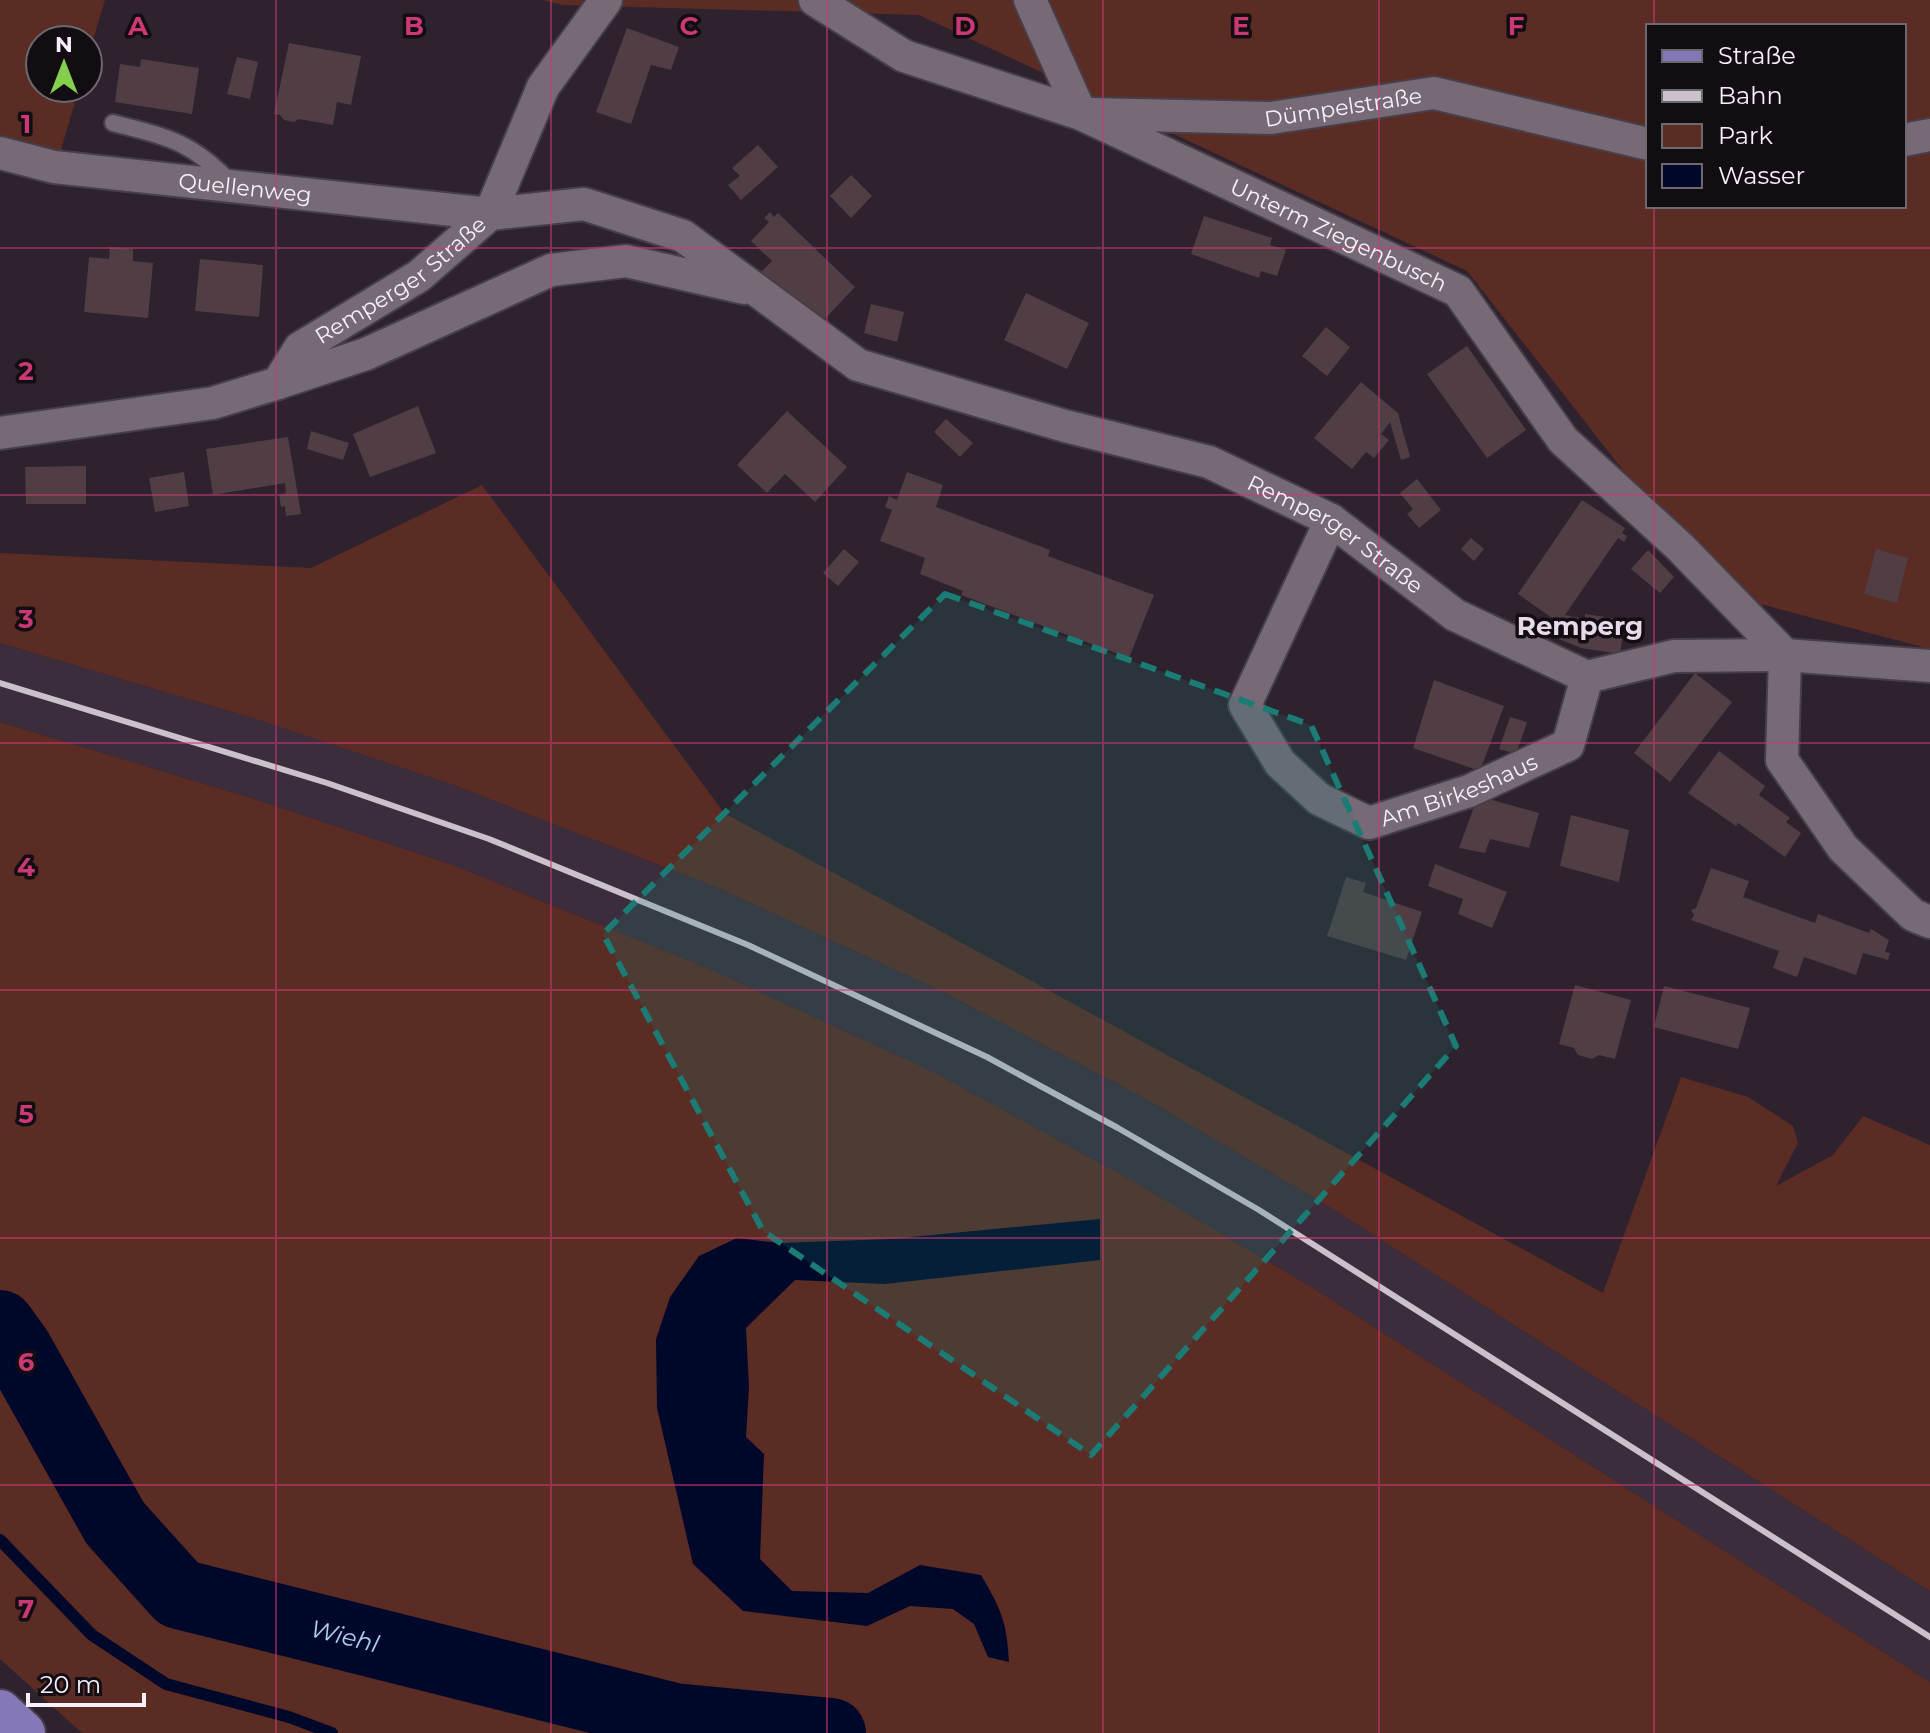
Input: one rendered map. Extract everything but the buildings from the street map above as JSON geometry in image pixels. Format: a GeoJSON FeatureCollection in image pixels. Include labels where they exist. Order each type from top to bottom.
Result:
{"type":"FeatureCollection","features":[{"type":"Feature","properties":{"kind":"main road"},"geometry":{"type":"LineString","coordinates":[[0,1712],[23,1733]]}},
{"type":"Feature","properties":{"kind":"street"},"geometry":{"type":"LineString","coordinates":[[490,214],[543,87],[606,0]]}},
{"type":"Feature","properties":{"kind":"street","name":"Unterm Ziegenbusch"},"geometry":{"type":"LineString","coordinates":[[815,0],[904,56],[1081,114],[1458,291],[1563,440],[1680,547],[1785,655]]}},
{"type":"Feature","properties":{"kind":"street"},"geometry":{"type":"LineString","coordinates":[[1030,0],[1081,114]]}},
{"type":"Feature","properties":{"kind":"street","name":"Dümpelstraße"},"geometry":{"type":"LineString","coordinates":[[1081,114],[1271,118],[1434,93],[1646,144]]}},
{"type":"Feature","properties":{"kind":"street"},"geometry":{"type":"LineString","coordinates":[[1906,140],[1930,135]]}},
{"type":"Feature","properties":{"kind":"street","name":"Quellenweg"},"geometry":{"type":"LineString","coordinates":[[0,153],[54,167],[490,214]]}},
{"type":"Feature","properties":{"kind":"street","name":"Remperger Straße"},"geometry":{"type":"LineString","coordinates":[[278,383],[300,348],[419,276],[490,214],[584,204],[683,236],[858,365],[1065,426],[1209,462],[1331,520],[1455,615],[1587,677]]}},
{"type":"Feature","properties":{"kind":"street","name":"Remperger Straße"},"geometry":{"type":"LineString","coordinates":[[0,433],[213,403],[366,354],[551,270],[626,261],[757,291]]}},
{"type":"Feature","properties":{"kind":"street","name":"Am Birkeshaus"},"geometry":{"type":"LineString","coordinates":[[1331,520],[1245,705],[1280,763],[1319,799],[1369,823],[1469,791],[1568,745],[1587,677]]}},
{"type":"Feature","properties":{"kind":"street"},"geometry":{"type":"LineString","coordinates":[[1587,677],[1674,656],[1785,655],[1928,668]]}},
{"type":"Feature","properties":{"kind":"street"},"geometry":{"type":"LineString","coordinates":[[1785,655],[1782,760],[1843,848],[1913,915],[1930,922]]}},
{"type":"Feature","properties":{"kind":"lane"},"geometry":{"type":"LineString","coordinates":[[113,123],[178,140],[213,164],[234,187]]}},
{"type":"Feature","properties":{"kind":"highlighted area"},"geometry":{"type":"Polygon","coordinates":[[[945,594],[1311,725],[1456,1046],[1091,1455],[763,1231],[603,934],[945,594]]]}},
{"type":"Feature","properties":{"kind":"shaded area"},"geometry":{"type":"Polygon","coordinates":[[[0,643],[259,720],[448,783],[718,888],[941,991],[1144,1098],[1336,1211],[1930,1591],[1930,1682],[1316,1290],[1133,1181],[934,1072],[703,966],[450,864],[254,799],[0,722],[0,643]]]}},
{"type":"Feature","properties":{"kind":"green space"},"geometry":{"type":"Polygon","coordinates":[[[0,0],[105,0],[98,24],[24,24],[24,104],[74,104],[60,153],[0,135],[0,0]]]}},
{"type":"Feature","properties":{"kind":"green space"},"geometry":{"type":"Polygon","coordinates":[[[543,0],[1930,0],[1930,649],[1719,593],[1467,271],[919,15],[562,5],[543,0]]]}},
{"type":"Feature","properties":{"kind":"green space"},"geometry":{"type":"Polygon","coordinates":[[[482,485],[724,813],[1603,1293],[1681,1077],[1748,1097],[1793,1126],[1798,1143],[1776,1186],[1833,1155],[1863,1116],[1930,1145],[1930,1591],[1336,1211],[1144,1098],[941,991],[718,888],[448,783],[259,720],[0,643],[0,553],[311,568],[482,485]]]}},
{"type":"Feature","properties":{"kind":"green space"},"geometry":{"type":"Polygon","coordinates":[[[0,722],[254,799],[450,864],[703,966],[934,1072],[1133,1181],[1316,1290],[1930,1682],[1930,1733],[82,1733],[0,1659],[0,722]]]}},
{"type":"Feature","properties":{"kind":"water"},"geometry":{"type":"Polygon","coordinates":[[[1100,1219],[1100,1260],[885,1284],[795,1280],[746,1328],[749,1387],[746,1437],[764,1454],[760,1559],[792,1591],[868,1593],[920,1565],[981,1575],[1002,1616],[1009,1662],[988,1657],[974,1624],[953,1609],[910,1606],[867,1626],[743,1611],[693,1564],[657,1408],[656,1339],[670,1297],[699,1256],[737,1238],[779,1243],[890,1239],[1100,1219]]]}},
{"type":"Feature","properties":{"kind":"waterway","name":"Wiehl"},"geometry":{"type":"LineString","coordinates":[[0,1325],[18,1350],[115,1523],[179,1594],[674,1718],[831,1733]]}},
{"type":"Feature","properties":{"kind":"waterway"},"geometry":{"type":"LineString","coordinates":[[0,1540],[92,1635],[166,1684],[289,1717],[332,1733]]}},
{"type":"Feature","properties":{"kind":"waterway"},"geometry":{"type":"LineString","coordinates":[[596,1698],[600,1733]]}},
{"type":"Feature","properties":{"kind":"railway"},"geometry":{"type":"LineString","coordinates":[[0,683],[327,783],[489,839],[748,945],[987,1057],[1259,1210],[1930,1637]]}},
{"type":"Feature","properties":{"kind":"district","name":"Remperg"},"geometry":{"type":"Point","coordinates":[1580,626]}}]}
